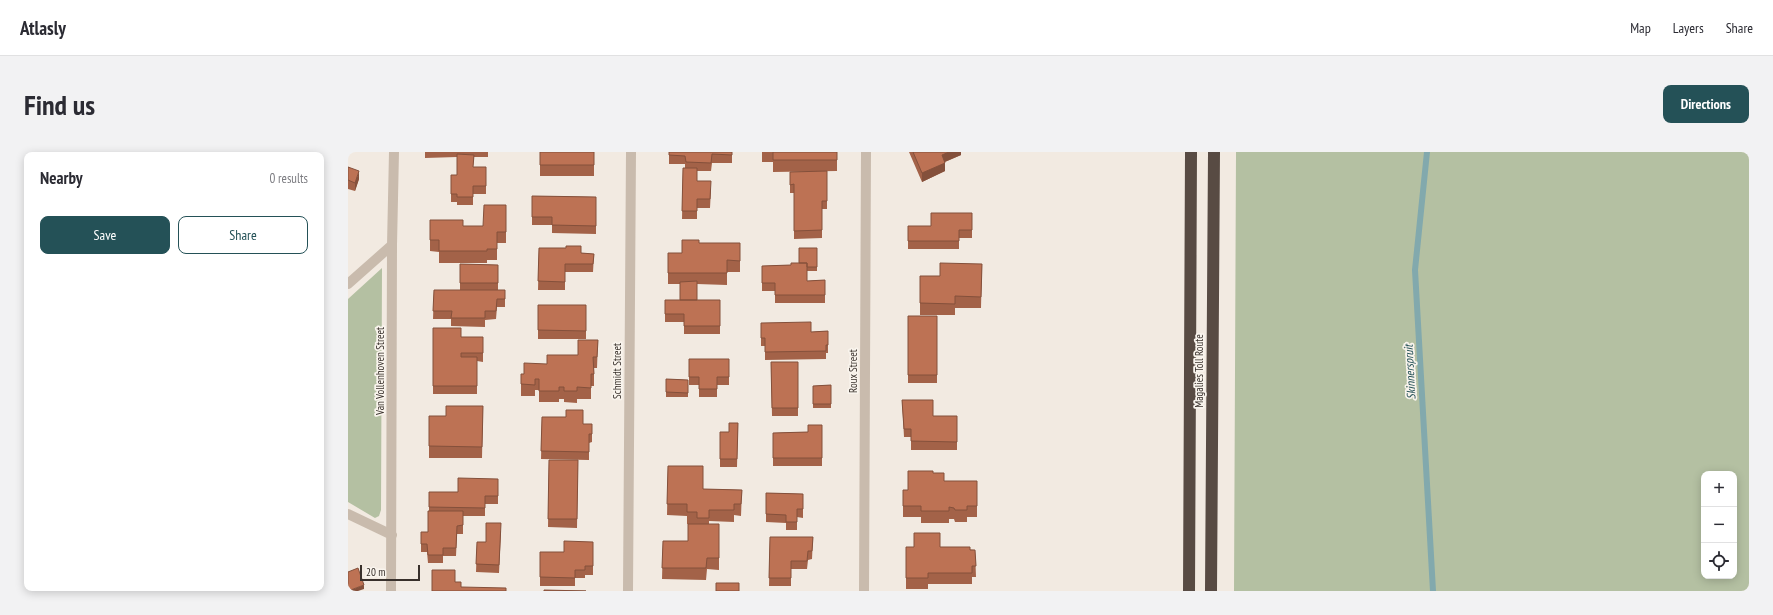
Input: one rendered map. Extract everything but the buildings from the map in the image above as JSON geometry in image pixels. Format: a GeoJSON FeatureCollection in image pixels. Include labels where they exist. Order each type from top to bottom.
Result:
{"type":"FeatureCollection","features":[{"type":"Feature","properties":{"kind":"highway","name":"Magalies Toll Route"},"geometry":{"type":"LineString","coordinates":[[1189,591],[1190,152]]}},
{"type":"Feature","properties":{"kind":"highway","name":"Magalies Toll Route"},"geometry":{"type":"LineString","coordinates":[[1211,591],[1214,152]]}},
{"type":"Feature","properties":{"kind":"street","name":"Van Vollenhoven Street"},"geometry":{"type":"LineString","coordinates":[[391,591],[392,245],[394,152]]}},
{"type":"Feature","properties":{"kind":"street","name":"Schmidt Street"},"geometry":{"type":"LineString","coordinates":[[628,591],[631,152]]}},
{"type":"Feature","properties":{"kind":"street","name":"Roux Street"},"geometry":{"type":"LineString","coordinates":[[864,591],[866,152]]}},
{"type":"Feature","properties":{"kind":"street"},"geometry":{"type":"LineString","coordinates":[[348,284],[392,245]]}},
{"type":"Feature","properties":{"kind":"street"},"geometry":{"type":"LineString","coordinates":[[348,514],[392,535]]}},
{"type":"Feature","properties":{"kind":"green space"},"geometry":{"type":"Polygon","coordinates":[[[1236,152],[1749,152],[1749,591],[1234,591],[1236,152]]]}},
{"type":"Feature","properties":{"kind":"green space"},"geometry":{"type":"Polygon","coordinates":[[[382,268],[381,510],[379,516],[375,518],[348,502],[348,299],[382,268]]]}},
{"type":"Feature","properties":{"kind":"waterway","name":"Skinnerspruit"},"geometry":{"type":"LineString","coordinates":[[1427,152],[1415,270],[1433,591]]}}]}
